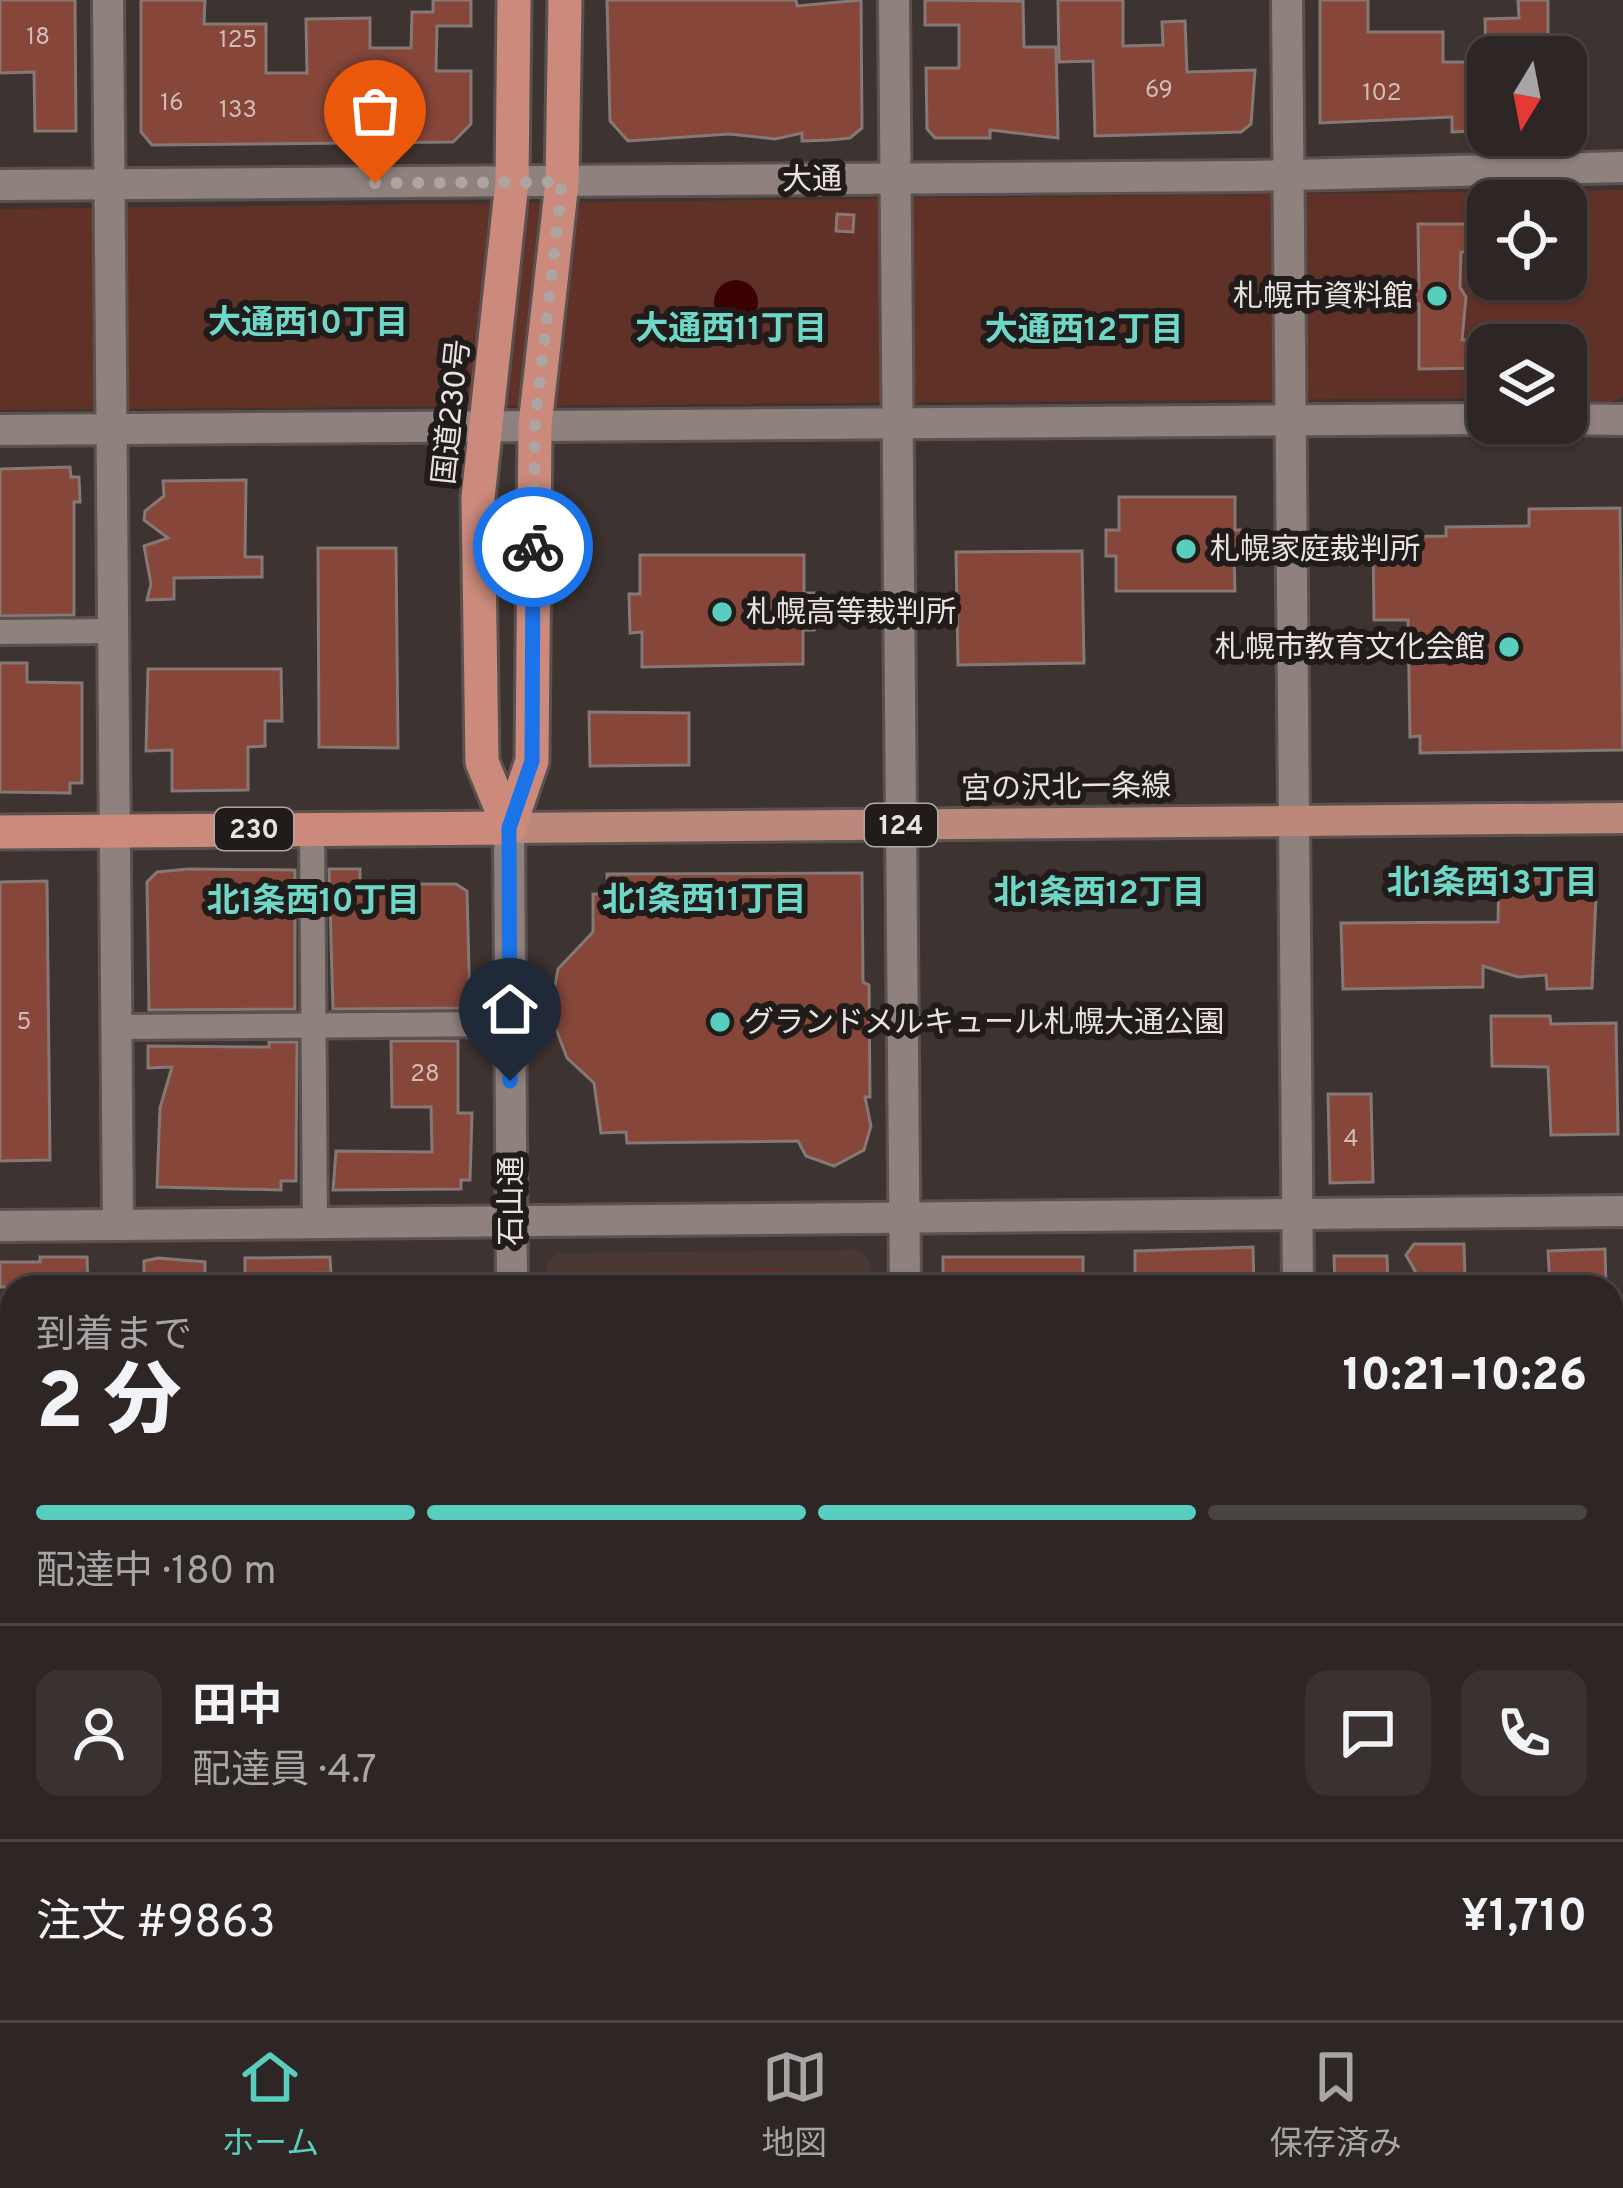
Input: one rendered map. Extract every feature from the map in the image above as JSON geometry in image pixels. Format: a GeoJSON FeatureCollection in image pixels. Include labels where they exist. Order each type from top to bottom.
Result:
{"type":"FeatureCollection","features":[{"type":"Feature","properties":{"kind":"highway","name":"国道230号"},"geometry":{"type":"LineString","coordinates":[[509,828],[482,762],[478,498],[512,182],[514,0]]}},
{"type":"Feature","properties":{"kind":"highway"},"geometry":{"type":"LineString","coordinates":[[509,828],[532,761],[535,425],[562,182],[566,0]]}},
{"type":"Feature","properties":{"kind":"highway","name":"230"},"geometry":{"type":"LineString","coordinates":[[0,832],[509,828]]}},
{"type":"Feature","properties":{"kind":"main road","name":"宮の沢北一条線"},"geometry":{"type":"LineString","coordinates":[[509,828],[1623,818]]}},
{"type":"Feature","properties":{"kind":"street"},"geometry":{"type":"LineString","coordinates":[[108,0],[118,1225]]}},
{"type":"Feature","properties":{"kind":"street"},"geometry":{"type":"LineString","coordinates":[[894,0],[905,1275]]}},
{"type":"Feature","properties":{"kind":"street"},"geometry":{"type":"LineString","coordinates":[[1287,0],[1298,1275]]}},
{"type":"Feature","properties":{"kind":"street","name":"大通"},"geometry":{"type":"LineString","coordinates":[[0,185],[896,179],[1623,166]]}},
{"type":"Feature","properties":{"kind":"street"},"geometry":{"type":"LineString","coordinates":[[0,430],[1467,419]]}},
{"type":"Feature","properties":{"kind":"street"},"geometry":{"type":"LineString","coordinates":[[1587,419],[1623,420]]}},
{"type":"Feature","properties":{"kind":"street"},"geometry":{"type":"LineString","coordinates":[[0,632],[113,631]]}},
{"type":"Feature","properties":{"kind":"street","name":"石山通"},"geometry":{"type":"LineString","coordinates":[[509,828],[512,1275]]}},
{"type":"Feature","properties":{"kind":"street"},"geometry":{"type":"LineString","coordinates":[[312,829],[315,1223]]}},
{"type":"Feature","properties":{"kind":"street"},"geometry":{"type":"LineString","coordinates":[[117,1028],[509,1024]]}},
{"type":"Feature","properties":{"kind":"street"},"geometry":{"type":"LineString","coordinates":[[0,1226],[1623,1211]]}},
{"type":"Feature","properties":{"kind":"shaded area"},"geometry":{"type":"Polygon","coordinates":[[[1587,190],[1623,190],[1623,397],[1600,406],[1587,406],[1587,324],[1467,324],[1467,398],[0,410],[0,209],[1467,192],[1467,300],[1587,300],[1587,190]]]}},
{"type":"Feature","properties":{"kind":"shaded area"},"geometry":{"type":"Polygon","coordinates":[[[736,280],[751,287],[758,302],[751,317],[736,324],[721,317],[714,302],[721,287],[736,280]]]}},
{"type":"Feature","properties":{"kind":"shaded area"},"geometry":{"type":"Polygon","coordinates":[[[861,1250],[870,1262],[871,1275],[547,1275],[547,1264],[558,1253],[861,1250]]]}},
{"type":"Feature","properties":{"kind":"shaded area"},"geometry":{"type":"Polygon","coordinates":[[[783,1269],[783,1275],[563,1275],[783,1269]]]}},
{"type":"Feature","properties":{"kind":"building"},"geometry":{"type":"Polygon","coordinates":[[[0,0],[75,0],[76,131],[35,131],[34,72],[0,73],[0,0]]]}},
{"type":"Feature","properties":{"kind":"building"},"geometry":{"type":"Polygon","coordinates":[[[141,0],[205,0],[204,24],[266,24],[266,73],[307,73],[306,19],[370,18],[370,48],[411,48],[412,12],[433,12],[433,0],[471,0],[471,26],[437,26],[436,71],[471,71],[471,124],[453,142],[152,145],[141,132],[141,0]]]}},
{"type":"Feature","properties":{"kind":"building"},"geometry":{"type":"Polygon","coordinates":[[[607,0],[796,0],[797,6],[861,0],[862,128],[850,138],[830,140],[802,141],[802,133],[775,139],[729,134],[628,141],[610,121],[607,0]]]}},
{"type":"Feature","properties":{"kind":"building"},"geometry":{"type":"Polygon","coordinates":[[[925,0],[1023,1],[1024,47],[1056,47],[1058,138],[990,130],[990,138],[935,138],[927,129],[926,68],[959,68],[959,25],[925,25],[925,0]]]}},
{"type":"Feature","properties":{"kind":"building"},"geometry":{"type":"Polygon","coordinates":[[[1058,0],[1123,0],[1123,46],[1163,45],[1162,22],[1185,21],[1187,72],[1255,70],[1251,124],[1241,132],[1095,136],[1093,61],[1059,62],[1058,0]]]}},
{"type":"Feature","properties":{"kind":"building"},"geometry":{"type":"Polygon","coordinates":[[[1320,0],[1368,0],[1368,32],[1443,32],[1443,62],[1467,62],[1467,131],[1452,132],[1452,117],[1320,123],[1320,0]]]}},
{"type":"Feature","properties":{"kind":"building"},"geometry":{"type":"Polygon","coordinates":[[[1518,0],[1548,0],[1548,36],[1485,36],[1485,19],[1519,18],[1518,0]]]}},
{"type":"Feature","properties":{"kind":"building"},"geometry":{"type":"Polygon","coordinates":[[[837,214],[854,215],[853,232],[836,231],[837,214]]]}},
{"type":"Feature","properties":{"kind":"building"},"geometry":{"type":"Polygon","coordinates":[[[1418,224],[1467,224],[1460,287],[1466,297],[1462,340],[1467,340],[1467,368],[1419,369],[1419,304],[1403,304],[1403,289],[1419,288],[1418,224]]]}},
{"type":"Feature","properties":{"kind":"building"},"geometry":{"type":"Polygon","coordinates":[[[70,467],[71,477],[79,477],[80,502],[74,502],[74,615],[0,616],[0,469],[70,467]]]}},
{"type":"Feature","properties":{"kind":"building"},"geometry":{"type":"Polygon","coordinates":[[[246,480],[245,557],[262,557],[262,577],[174,578],[174,599],[147,600],[151,584],[144,546],[168,538],[144,520],[145,511],[164,496],[163,481],[246,480]]]}},
{"type":"Feature","properties":{"kind":"building"},"geometry":{"type":"Polygon","coordinates":[[[1119,497],[1235,497],[1235,530],[1245,530],[1245,553],[1234,553],[1235,591],[1116,591],[1116,556],[1106,556],[1106,530],[1119,530],[1119,497]]]}},
{"type":"Feature","properties":{"kind":"building"},"geometry":{"type":"Polygon","coordinates":[[[1620,508],[1623,750],[1420,753],[1420,736],[1410,737],[1408,620],[1374,620],[1373,537],[1446,536],[1446,527],[1529,526],[1529,509],[1620,508]]]}},
{"type":"Feature","properties":{"kind":"building"},"geometry":{"type":"Polygon","coordinates":[[[318,548],[396,548],[398,748],[319,747],[318,548]]]}},
{"type":"Feature","properties":{"kind":"building"},"geometry":{"type":"Polygon","coordinates":[[[1082,551],[1084,663],[958,665],[956,552],[1082,551]]]}},
{"type":"Feature","properties":{"kind":"building","name":"札幌高等裁判所"},"geometry":{"type":"Polygon","coordinates":[[[640,555],[804,555],[804,593],[814,593],[814,630],[803,630],[803,664],[642,667],[642,632],[630,633],[629,594],[640,594],[640,555]]]}},
{"type":"Feature","properties":{"kind":"building"},"geometry":{"type":"Polygon","coordinates":[[[0,663],[27,663],[27,682],[82,683],[82,783],[70,783],[70,793],[0,792],[0,663]]]}},
{"type":"Feature","properties":{"kind":"building"},"geometry":{"type":"Polygon","coordinates":[[[148,669],[281,669],[282,721],[265,721],[265,746],[248,747],[248,790],[172,791],[172,750],[146,751],[148,669]]]}},
{"type":"Feature","properties":{"kind":"building"},"geometry":{"type":"Polygon","coordinates":[[[589,712],[689,713],[689,765],[590,766],[589,712]]]}},
{"type":"Feature","properties":{"kind":"building"},"geometry":{"type":"Polygon","coordinates":[[[329,869],[360,869],[360,884],[456,884],[467,891],[470,1008],[333,1009],[329,869]]]}},
{"type":"Feature","properties":{"kind":"building"},"geometry":{"type":"Polygon","coordinates":[[[295,870],[295,1009],[149,1010],[147,882],[157,872],[295,870]]]}},
{"type":"Feature","properties":{"kind":"building"},"geometry":{"type":"Polygon","coordinates":[[[1573,872],[1597,873],[1592,988],[1547,989],[1546,975],[1518,977],[1483,966],[1483,987],[1343,989],[1341,923],[1498,922],[1499,878],[1570,876],[1573,872]]]}},
{"type":"Feature","properties":{"kind":"building"},"geometry":{"type":"Polygon","coordinates":[[[862,873],[863,982],[869,985],[870,1097],[865,1097],[871,1126],[864,1150],[834,1166],[806,1156],[798,1141],[627,1143],[626,1132],[601,1133],[594,1083],[567,1058],[550,1013],[558,969],[593,932],[593,894],[608,894],[607,874],[862,873]]]}},
{"type":"Feature","properties":{"kind":"building"},"geometry":{"type":"Polygon","coordinates":[[[47,881],[50,1160],[0,1161],[0,882],[47,881]]]}},
{"type":"Feature","properties":{"kind":"building"},"geometry":{"type":"Polygon","coordinates":[[[1491,1016],[1550,1016],[1551,1024],[1616,1023],[1618,1134],[1551,1135],[1548,1067],[1492,1066],[1491,1016]]]}},
{"type":"Feature","properties":{"kind":"building"},"geometry":{"type":"Polygon","coordinates":[[[391,1041],[458,1041],[458,1113],[472,1113],[470,1180],[461,1180],[461,1189],[333,1190],[336,1151],[432,1152],[431,1107],[392,1107],[391,1041]]]}},
{"type":"Feature","properties":{"kind":"building"},"geometry":{"type":"Polygon","coordinates":[[[269,1042],[297,1042],[296,1181],[281,1181],[281,1190],[157,1187],[160,1108],[172,1067],[148,1068],[148,1046],[269,1047],[269,1042]]]}},
{"type":"Feature","properties":{"kind":"building"},"geometry":{"type":"Polygon","coordinates":[[[1328,1094],[1371,1094],[1373,1182],[1330,1183],[1328,1094]]]}},
{"type":"Feature","properties":{"kind":"building"},"geometry":{"type":"Polygon","coordinates":[[[1414,1244],[1464,1244],[1465,1275],[1417,1275],[1406,1255],[1414,1244]]]}},
{"type":"Feature","properties":{"kind":"building"},"geometry":{"type":"Polygon","coordinates":[[[1253,1247],[1254,1275],[1135,1275],[1135,1251],[1253,1247]]]}},
{"type":"Feature","properties":{"kind":"building"},"geometry":{"type":"Polygon","coordinates":[[[1605,1249],[1606,1275],[1549,1275],[1548,1251],[1605,1249]]]}},
{"type":"Feature","properties":{"kind":"building"},"geometry":{"type":"Polygon","coordinates":[[[1334,1256],[1387,1256],[1388,1275],[1335,1275],[1334,1256]]]}},
{"type":"Feature","properties":{"kind":"building"},"geometry":{"type":"Polygon","coordinates":[[[40,1257],[87,1257],[88,1275],[0,1275],[0,1262],[40,1262],[40,1257]]]}},
{"type":"Feature","properties":{"kind":"building"},"geometry":{"type":"Polygon","coordinates":[[[330,1257],[331,1273],[245,1274],[245,1258],[330,1257]]]}},
{"type":"Feature","properties":{"kind":"building"},"geometry":{"type":"Polygon","coordinates":[[[943,1257],[1083,1257],[1083,1275],[943,1275],[943,1257]]]}},
{"type":"Feature","properties":{"kind":"building"},"geometry":{"type":"Polygon","coordinates":[[[144,1261],[205,1262],[205,1275],[144,1275],[144,1261]]]}},
{"type":"Feature","properties":{"kind":"way so far"},"geometry":{"type":"LineString","coordinates":[[375,183],[562,182],[540,362],[533,547]]}},
{"type":"Feature","properties":{"kind":"place","name":"札幌市資料館"},"geometry":{"type":"Point","coordinates":[1437,296]}},
{"type":"Feature","properties":{"kind":"place","name":"札幌家庭裁判所"},"geometry":{"type":"Point","coordinates":[1186,549]}},
{"type":"Feature","properties":{"kind":"place","name":"札幌高等裁判所"},"geometry":{"type":"Point","coordinates":[722,612]}},
{"type":"Feature","properties":{"kind":"place","name":"札幌市教育文化会館"},"geometry":{"type":"Point","coordinates":[1509,647]}},
{"type":"Feature","properties":{"kind":"place","name":"グランドメルキュール札幌大通公園"},"geometry":{"type":"Point","coordinates":[720,1022]}},
{"type":"Feature","properties":{"kind":"district","name":"大通西10丁目"},"geometry":{"type":"Point","coordinates":[308,321]}},
{"type":"Feature","properties":{"kind":"district","name":"大通西11丁目"},"geometry":{"type":"Point","coordinates":[731,327]}},
{"type":"Feature","properties":{"kind":"district","name":"大通西12丁目"},"geometry":{"type":"Point","coordinates":[1084,328]}},
{"type":"Feature","properties":{"kind":"district","name":"北1条西13丁目"},"geometry":{"type":"Point","coordinates":[1492,881]}},
{"type":"Feature","properties":{"kind":"district","name":"北1条西12丁目"},"geometry":{"type":"Point","coordinates":[1099,891]}},
{"type":"Feature","properties":{"kind":"district","name":"北1条西11丁目"},"geometry":{"type":"Point","coordinates":[704,898]}},
{"type":"Feature","properties":{"kind":"district","name":"北1条西10丁目"},"geometry":{"type":"Point","coordinates":[313,899]}},
{"type":"Feature","properties":{"kind":"route"},"geometry":{"type":"LineString","coordinates":[[510,1081],[509,828],[532,761],[533,547]]}}]}
